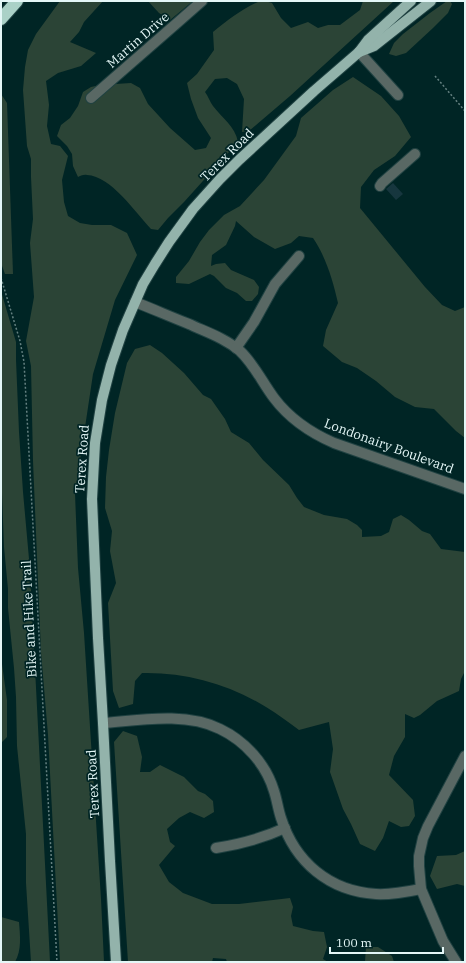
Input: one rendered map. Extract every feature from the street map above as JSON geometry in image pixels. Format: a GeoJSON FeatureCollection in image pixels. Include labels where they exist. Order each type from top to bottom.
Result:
{"type":"FeatureCollection","features":[{"type":"Feature","properties":{"kind":"highway"},"geometry":{"type":"LineString","coordinates":[[3,17],[17,1]]}},
{"type":"Feature","properties":{"kind":"highway"},"geometry":{"type":"LineString","coordinates":[[3,17],[22,1]]}},
{"type":"Feature","properties":{"kind":"main road","name":"Terex Road"},"geometry":{"type":"LineString","coordinates":[[116,962],[98,646],[93,521],[95,443],[102,400],[111,366],[123,330],[135,302],[155,264],[169,242],[205,195],[265,135],[359,52],[368,40],[411,1]]}},
{"type":"Feature","properties":{"kind":"main road","name":"Terex Road"},"geometry":{"type":"LineString","coordinates":[[359,52],[374,46],[431,1]]}},
{"type":"Feature","properties":{"kind":"street","name":"Martin Drive"},"geometry":{"type":"LineString","coordinates":[[91,98],[202,1]]}},
{"type":"Feature","properties":{"kind":"street"},"geometry":{"type":"LineString","coordinates":[[359,52],[398,95]]}},
{"type":"Feature","properties":{"kind":"street"},"geometry":{"type":"LineString","coordinates":[[380,186],[415,154]]}},
{"type":"Feature","properties":{"kind":"street"},"geometry":{"type":"LineString","coordinates":[[236,348],[254,322],[275,284],[299,256]]}},
{"type":"Feature","properties":{"kind":"street","name":"Londonairy Boulevard"},"geometry":{"type":"LineString","coordinates":[[135,302],[214,335],[236,348],[252,364],[279,404],[290,416],[307,429],[324,439],[465,489]]}},
{"type":"Feature","properties":{"kind":"street"},"geometry":{"type":"LineString","coordinates":[[103,723],[177,719],[192,720],[219,728],[239,741],[255,756],[274,790],[281,817],[292,843],[305,861],[315,871],[339,886],[363,893],[392,894],[421,889]]}},
{"type":"Feature","properties":{"kind":"street"},"geometry":{"type":"LineString","coordinates":[[456,962],[443,941],[421,889],[419,856],[423,838],[428,826],[465,756]]}},
{"type":"Feature","properties":{"kind":"street"},"geometry":{"type":"LineString","coordinates":[[216,848],[261,838],[285,828]]}},
{"type":"Feature","properties":{"kind":"path"},"geometry":{"type":"LineString","coordinates":[[435,76],[465,111]]}},
{"type":"Feature","properties":{"kind":"path","name":"Bike and Hike Trail"},"geometry":{"type":"LineString","coordinates":[[1,278],[20,341],[24,362],[57,962]]}},
{"type":"Feature","properties":{"kind":"green space"},"geometry":{"type":"Polygon","coordinates":[[[60,1],[103,1],[84,22],[79,32],[70,42],[96,53],[81,66],[58,73],[46,81],[49,105],[47,126],[51,144],[60,146],[68,156],[62,180],[64,202],[68,216],[80,223],[92,225],[111,225],[127,233],[137,255],[115,300],[93,374],[75,494],[78,568],[84,633],[104,962],[60,962],[48,735],[41,652],[33,461],[31,366],[26,341],[34,297],[30,243],[33,219],[31,159],[27,146],[23,90],[25,67],[28,50],[36,34],[60,1]]]}},
{"type":"Feature","properties":{"kind":"green space"},"geometry":{"type":"Polygon","coordinates":[[[148,1],[193,1],[170,20],[159,13],[148,1]]]}},
{"type":"Feature","properties":{"kind":"green space"},"geometry":{"type":"Polygon","coordinates":[[[260,1],[272,3],[281,18],[291,28],[308,22],[318,28],[328,25],[340,25],[360,10],[363,1],[394,1],[290,96],[249,131],[242,132],[244,99],[237,84],[227,78],[215,79],[205,92],[213,106],[234,131],[238,142],[158,230],[151,229],[122,196],[105,181],[86,175],[78,177],[73,166],[72,154],[67,146],[57,136],[61,125],[70,118],[78,106],[83,92],[91,87],[131,83],[140,88],[148,104],[170,128],[195,150],[206,148],[211,138],[198,118],[187,83],[197,74],[214,50],[213,32],[241,11],[260,1]]]}},
{"type":"Feature","properties":{"kind":"green space"},"geometry":{"type":"Polygon","coordinates":[[[447,1],[450,1],[452,4],[448,13],[406,53],[396,56],[389,54],[394,43],[403,34],[447,1]]]}},
{"type":"Feature","properties":{"kind":"green space"},"geometry":{"type":"Polygon","coordinates":[[[353,77],[381,96],[399,116],[411,137],[395,156],[374,170],[361,187],[360,208],[425,287],[442,305],[455,311],[465,307],[465,438],[434,409],[415,407],[395,397],[357,368],[342,362],[323,346],[326,330],[338,303],[334,286],[322,253],[313,238],[299,236],[291,243],[275,249],[254,237],[236,221],[226,245],[212,255],[211,266],[225,263],[231,270],[254,280],[259,287],[258,294],[252,301],[246,301],[237,293],[226,288],[210,274],[189,284],[176,283],[176,277],[189,261],[209,230],[224,215],[240,206],[264,180],[296,136],[301,118],[333,90],[353,77]]]}},
{"type":"Feature","properties":{"kind":"green space"},"geometry":{"type":"Polygon","coordinates":[[[1,94],[7,103],[13,274],[5,274],[1,263],[1,94]]]}},
{"type":"Feature","properties":{"kind":"green space"},"geometry":{"type":"Polygon","coordinates":[[[1,291],[16,342],[19,432],[30,570],[50,962],[31,962],[26,883],[26,834],[17,746],[16,697],[4,547],[1,466],[1,291]]]}},
{"type":"Feature","properties":{"kind":"green space"},"geometry":{"type":"Polygon","coordinates":[[[150,345],[162,353],[184,373],[203,395],[211,399],[225,419],[231,432],[249,443],[263,460],[289,485],[304,507],[324,515],[347,519],[362,530],[362,537],[381,536],[389,532],[393,519],[401,515],[422,531],[430,534],[441,549],[465,552],[465,671],[461,679],[459,691],[437,701],[414,718],[405,714],[405,737],[394,756],[389,775],[413,800],[415,816],[409,826],[401,827],[389,821],[383,838],[375,851],[360,844],[343,809],[330,772],[333,749],[329,722],[299,730],[270,710],[237,692],[190,677],[158,673],[142,673],[135,681],[133,704],[119,708],[113,691],[108,603],[116,583],[110,551],[112,531],[105,508],[106,477],[115,413],[127,363],[135,349],[150,345]]]}},
{"type":"Feature","properties":{"kind":"green space"},"geometry":{"type":"Polygon","coordinates":[[[1,639],[2,664],[7,700],[7,737],[1,743],[1,639]]]}},
{"type":"Feature","properties":{"kind":"green space"},"geometry":{"type":"Polygon","coordinates":[[[123,731],[137,736],[142,757],[140,772],[150,772],[160,765],[184,777],[198,791],[205,794],[213,801],[214,812],[204,818],[190,812],[179,818],[167,829],[170,842],[175,846],[159,865],[169,882],[183,893],[212,904],[239,904],[290,898],[293,907],[291,916],[293,926],[324,932],[327,947],[323,959],[328,962],[227,962],[226,959],[213,958],[212,962],[128,962],[114,742],[123,731]]]}},
{"type":"Feature","properties":{"kind":"green space"},"geometry":{"type":"Polygon","coordinates":[[[465,851],[465,886],[457,884],[437,889],[430,876],[437,856],[456,855],[465,851]]]}},
{"type":"Feature","properties":{"kind":"green space"},"geometry":{"type":"Polygon","coordinates":[[[1,917],[19,922],[20,947],[15,962],[1,962],[1,917]]]}},
{"type":"Feature","properties":{"kind":"green space"},"geometry":{"type":"Polygon","coordinates":[[[366,947],[378,947],[392,956],[394,962],[365,962],[366,947]]]}},
{"type":"Feature","properties":{"kind":"building"},"geometry":{"type":"Polygon","coordinates":[[[393,183],[403,194],[396,200],[386,189],[393,183]]]}}]}
